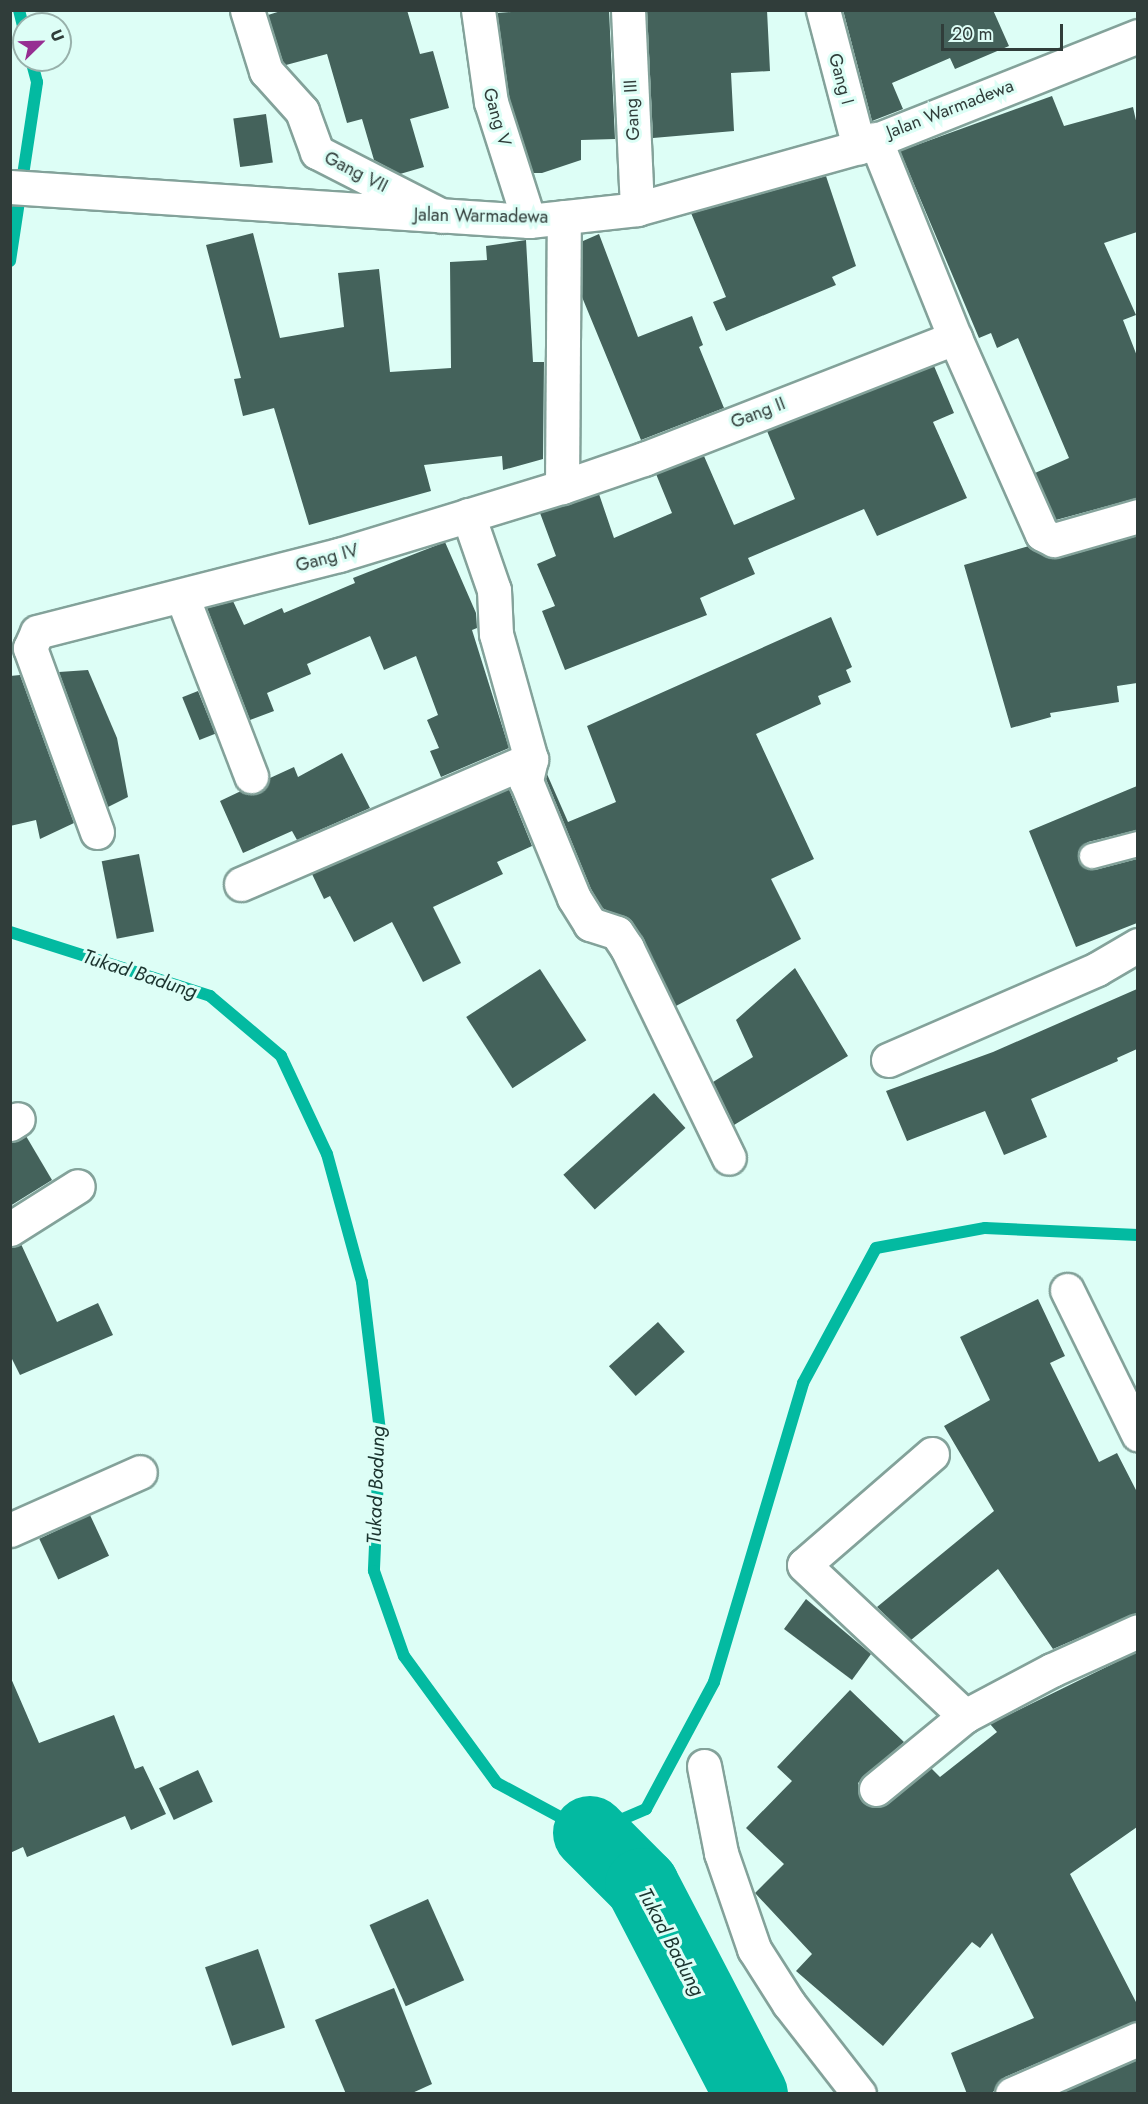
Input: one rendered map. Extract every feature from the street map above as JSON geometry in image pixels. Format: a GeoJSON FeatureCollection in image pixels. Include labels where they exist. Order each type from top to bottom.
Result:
{"type":"FeatureCollection","features":[{"type":"Feature","properties":{"kind":"street","name":"Gang VII"},"geometry":{"type":"LineString","coordinates":[[247,10],[266,71],[302,111],[317,152],[442,217]]}},
{"type":"Feature","properties":{"kind":"street","name":"Gang V"},"geometry":{"type":"LineString","coordinates":[[478,10],[491,102],[529,221]]}},
{"type":"Feature","properties":{"kind":"street","name":"Gang III"},"geometry":{"type":"LineString","coordinates":[[628,10],[637,209]]}},
{"type":"Feature","properties":{"kind":"street","name":"Gang I"},"geometry":{"type":"LineString","coordinates":[[823,10],[867,143]]}},
{"type":"Feature","properties":{"kind":"street","name":"Jalan Warmadewa"},"geometry":{"type":"LineString","coordinates":[[10,187],[73,193],[529,221],[637,209],[867,143],[1137,36]]}},
{"type":"Feature","properties":{"kind":"street"},"geometry":{"type":"LineString","coordinates":[[867,143],[1042,534],[1054,540],[1137,516]]}},
{"type":"Feature","properties":{"kind":"street"},"geometry":{"type":"LineString","coordinates":[[562,487],[564,217]]}},
{"type":"Feature","properties":{"kind":"street","name":"Gang II"},"geometry":{"type":"LineString","coordinates":[[562,487],[644,459],[955,338]]}},
{"type":"Feature","properties":{"kind":"street","name":"Gang IV"},"geometry":{"type":"LineString","coordinates":[[97,832],[30,648],[33,635],[339,555],[562,487]]}},
{"type":"Feature","properties":{"kind":"street"},"geometry":{"type":"LineString","coordinates":[[468,515],[494,590],[496,634],[531,759],[526,781],[574,898],[590,924],[617,933],[627,948],[729,1158]]}},
{"type":"Feature","properties":{"kind":"street"},"geometry":{"type":"LineString","coordinates":[[182,596],[251,776]]}},
{"type":"Feature","properties":{"kind":"street"},"geometry":{"type":"LineString","coordinates":[[241,884],[531,759]]}},
{"type":"Feature","properties":{"kind":"street"},"geometry":{"type":"LineString","coordinates":[[888,1060],[1098,969],[1137,945]]}},
{"type":"Feature","properties":{"kind":"street"},"geometry":{"type":"LineString","coordinates":[[10,1229],[78,1186]]}},
{"type":"Feature","properties":{"kind":"street"},"geometry":{"type":"LineString","coordinates":[[1067,1290],[1137,1434]]}},
{"type":"Feature","properties":{"kind":"street"},"geometry":{"type":"LineString","coordinates":[[932,1454],[804,1565],[964,1716]]}},
{"type":"Feature","properties":{"kind":"street"},"geometry":{"type":"LineString","coordinates":[[10,1530],[140,1472]]}},
{"type":"Feature","properties":{"kind":"street"},"geometry":{"type":"LineString","coordinates":[[876,1789],[964,1716],[1052,1670],[1137,1631]]}},
{"type":"Feature","properties":{"kind":"street"},"geometry":{"type":"LineString","coordinates":[[704,1766],[721,1853],[754,1949],[789,2004],[859,2094]]}},
{"type":"Feature","properties":{"kind":"street"},"geometry":{"type":"LineString","coordinates":[[1012,2094],[1137,2039]]}},
{"type":"Feature","properties":{"kind":"lane"},"geometry":{"type":"LineString","coordinates":[[1092,856],[1137,844]]}},
{"type":"Feature","properties":{"kind":"building"},"geometry":{"type":"Polygon","coordinates":[[[284,10],[407,10],[420,54],[433,51],[449,108],[410,119],[424,167],[400,174],[374,160],[362,119],[347,123],[327,54],[286,65],[283,62],[268,15],[284,10]]]}},
{"type":"Feature","properties":{"kind":"building"},"geometry":{"type":"Polygon","coordinates":[[[537,10],[609,10],[615,139],[581,140],[581,160],[542,173],[533,173],[509,98],[497,13],[537,10]]]}},
{"type":"Feature","properties":{"kind":"building"},"geometry":{"type":"Polygon","coordinates":[[[647,10],[767,10],[770,71],[731,73],[734,131],[653,138],[647,10]]]}},
{"type":"Feature","properties":{"kind":"building"},"geometry":{"type":"Polygon","coordinates":[[[843,10],[993,10],[1009,46],[955,69],[950,58],[892,83],[903,109],[872,121],[843,10]]]}},
{"type":"Feature","properties":{"kind":"building"},"geometry":{"type":"Polygon","coordinates":[[[1052,96],[1064,126],[1133,107],[1137,125],[1137,232],[1104,243],[1136,315],[1123,320],[1137,356],[1137,498],[1056,520],[1035,473],[1069,458],[1018,338],[997,348],[991,333],[979,338],[900,151],[1052,96]]]}},
{"type":"Feature","properties":{"kind":"building"},"geometry":{"type":"Polygon","coordinates":[[[266,114],[273,163],[240,167],[233,119],[266,114]]]}},
{"type":"Feature","properties":{"kind":"building"},"geometry":{"type":"Polygon","coordinates":[[[826,176],[856,266],[832,277],[836,285],[726,331],[713,302],[726,297],[691,213],[826,176]]]}},
{"type":"Feature","properties":{"kind":"building"},"geometry":{"type":"Polygon","coordinates":[[[253,233],[280,338],[344,327],[338,273],[379,269],[390,372],[451,368],[450,262],[487,260],[486,246],[526,240],[533,362],[544,362],[543,459],[503,470],[502,456],[424,465],[431,491],[309,525],[274,408],[243,416],[234,379],[241,378],[206,245],[253,233]]]}},
{"type":"Feature","properties":{"kind":"building"},"geometry":{"type":"Polygon","coordinates":[[[599,234],[638,337],[692,316],[703,345],[699,347],[724,408],[641,440],[582,297],[583,241],[599,234]]]}},
{"type":"Feature","properties":{"kind":"building"},"geometry":{"type":"Polygon","coordinates":[[[934,366],[954,413],[933,422],[967,498],[877,536],[864,509],[748,558],[755,574],[700,598],[707,615],[565,670],[542,611],[555,606],[537,564],[556,556],[540,513],[599,494],[614,538],[672,513],[656,474],[704,456],[734,525],[795,499],[767,431],[934,366]]]}},
{"type":"Feature","properties":{"kind":"building"},"geometry":{"type":"Polygon","coordinates":[[[1137,536],[1137,683],[1117,686],[1119,702],[1050,713],[1051,717],[1011,728],[964,565],[1029,546],[1046,557],[1059,558],[1137,536]]]}},
{"type":"Feature","properties":{"kind":"building"},"geometry":{"type":"Polygon","coordinates":[[[445,542],[476,613],[477,628],[472,630],[509,748],[441,777],[430,751],[439,748],[427,720],[438,715],[416,656],[384,670],[370,636],[307,664],[311,674],[267,693],[274,711],[250,720],[207,608],[233,601],[244,625],[282,608],[284,613],[355,583],[353,578],[445,542]]]}},
{"type":"Feature","properties":{"kind":"building"},"geometry":{"type":"Polygon","coordinates":[[[831,617],[852,667],[846,670],[851,682],[818,696],[821,704],[756,734],[814,859],[771,879],[801,939],[676,1006],[633,923],[602,908],[591,889],[546,779],[547,774],[568,822],[616,802],[587,726],[831,617]]]}},
{"type":"Feature","properties":{"kind":"building"},"geometry":{"type":"Polygon","coordinates":[[[88,670],[117,738],[128,797],[108,807],[59,672],[88,670]]]}},
{"type":"Feature","properties":{"kind":"building"},"geometry":{"type":"Polygon","coordinates":[[[20,675],[74,823],[40,839],[36,820],[10,826],[10,676],[20,675]]]}},
{"type":"Feature","properties":{"kind":"building"},"geometry":{"type":"Polygon","coordinates":[[[198,691],[215,734],[199,740],[182,697],[198,691]]]}},
{"type":"Feature","properties":{"kind":"building"},"geometry":{"type":"Polygon","coordinates":[[[342,753],[370,808],[297,840],[292,831],[243,853],[220,801],[241,791],[257,794],[270,778],[294,767],[298,777],[342,753]]]}},
{"type":"Feature","properties":{"kind":"building"},"geometry":{"type":"Polygon","coordinates":[[[1137,786],[1137,830],[1088,842],[1078,852],[1078,859],[1082,866],[1095,870],[1137,859],[1137,923],[1076,947],[1029,831],[1137,786]]]}},
{"type":"Feature","properties":{"kind":"building"},"geometry":{"type":"Polygon","coordinates":[[[509,789],[532,846],[497,862],[503,874],[433,907],[461,963],[423,982],[392,922],[354,942],[330,896],[324,899],[312,874],[509,789]]]}},
{"type":"Feature","properties":{"kind":"building"},"geometry":{"type":"Polygon","coordinates":[[[139,854],[154,932],[117,939],[102,861],[139,854]]]}},
{"type":"Feature","properties":{"kind":"building"},"geometry":{"type":"Polygon","coordinates":[[[795,968],[848,1056],[734,1125],[713,1082],[753,1057],[736,1020],[795,968]]]}},
{"type":"Feature","properties":{"kind":"building"},"geometry":{"type":"Polygon","coordinates":[[[540,969],[586,1040],[512,1088],[466,1017],[540,969]]]}},
{"type":"Feature","properties":{"kind":"building"},"geometry":{"type":"Polygon","coordinates":[[[1137,989],[1137,1049],[1117,1058],[1118,1061],[1031,1099],[1047,1137],[1004,1155],[985,1111],[907,1141],[886,1091],[993,1052],[1137,989]]]}},
{"type":"Feature","properties":{"kind":"building"},"geometry":{"type":"Polygon","coordinates":[[[654,1093],[685,1128],[595,1210],[563,1175],[654,1093]]]}},
{"type":"Feature","properties":{"kind":"building"},"geometry":{"type":"Polygon","coordinates":[[[26,1136],[52,1180],[10,1206],[10,1143],[26,1136]]]}},
{"type":"Feature","properties":{"kind":"building"},"geometry":{"type":"Polygon","coordinates":[[[21,1244],[57,1322],[98,1303],[113,1335],[20,1375],[10,1355],[10,1248],[21,1244]]]}},
{"type":"Feature","properties":{"kind":"building"},"geometry":{"type":"Polygon","coordinates":[[[1038,1299],[1065,1356],[1050,1363],[1099,1462],[1117,1453],[1137,1492],[1137,1613],[1053,1649],[998,1569],[911,1640],[877,1607],[994,1511],[944,1426],[990,1400],[960,1337],[1038,1299]]]}},
{"type":"Feature","properties":{"kind":"building"},"geometry":{"type":"Polygon","coordinates":[[[658,1322],[685,1352],[636,1396],[609,1366],[658,1322]]]}},
{"type":"Feature","properties":{"kind":"building"},"geometry":{"type":"Polygon","coordinates":[[[90,1515],[109,1556],[58,1579],[39,1539],[90,1515]]]}},
{"type":"Feature","properties":{"kind":"building"},"geometry":{"type":"Polygon","coordinates":[[[806,1599],[871,1654],[852,1680],[784,1629],[806,1599]]]}},
{"type":"Feature","properties":{"kind":"building"},"geometry":{"type":"Polygon","coordinates":[[[1137,1652],[1137,1827],[1070,1874],[1137,2004],[1137,2021],[1005,2077],[993,2092],[967,2094],[951,2053],[1034,2018],[992,1933],[980,1948],[972,1942],[883,2046],[796,1971],[812,1954],[755,1893],[784,1864],[746,1828],[792,1781],[777,1767],[850,1690],[904,1742],[858,1783],[862,1801],[878,1808],[931,1768],[940,1777],[997,1732],[990,1724],[1137,1652]]]}},
{"type":"Feature","properties":{"kind":"building"},"geometry":{"type":"Polygon","coordinates":[[[10,1676],[39,1743],[114,1715],[135,1769],[143,1766],[166,1814],[131,1830],[125,1816],[27,1857],[23,1847],[10,1853],[10,1676]]]}},
{"type":"Feature","properties":{"kind":"building"},"geometry":{"type":"Polygon","coordinates":[[[198,1770],[213,1802],[174,1820],[159,1788],[198,1770]]]}},
{"type":"Feature","properties":{"kind":"building"},"geometry":{"type":"Polygon","coordinates":[[[428,1899],[464,1980],[406,2006],[370,1925],[428,1899]]]}},
{"type":"Feature","properties":{"kind":"building"},"geometry":{"type":"Polygon","coordinates":[[[258,1949],[285,2027],[232,2046],[205,1967],[258,1949]]]}},
{"type":"Feature","properties":{"kind":"building"},"geometry":{"type":"Polygon","coordinates":[[[394,1988],[432,2084],[410,2094],[346,2094],[315,2020],[394,1988]]]}},
{"type":"Feature","properties":{"kind":"building"},"geometry":{"type":"Polygon","coordinates":[[[1137,2060],[1137,2094],[1060,2094],[1137,2060]]]}},
{"type":"Feature","properties":{"kind":"waterway","name":"Tukad Badung"},"geometry":{"type":"LineString","coordinates":[[10,261],[37,82],[34,72]]}},
{"type":"Feature","properties":{"kind":"waterway","name":"Tukad Badung"},"geometry":{"type":"LineString","coordinates":[[10,932],[210,996],[281,1056],[327,1154],[362,1282],[380,1431],[374,1571],[404,1656],[497,1783],[590,1833],[646,1809],[714,1682],[803,1383],[876,1248],[985,1228],[1138,1235]]}},
{"type":"Feature","properties":{"kind":"waterway","name":"Tukad Badung"},"geometry":{"type":"LineString","coordinates":[[590,1833],[642,1885],[751,2094]]}}]}
